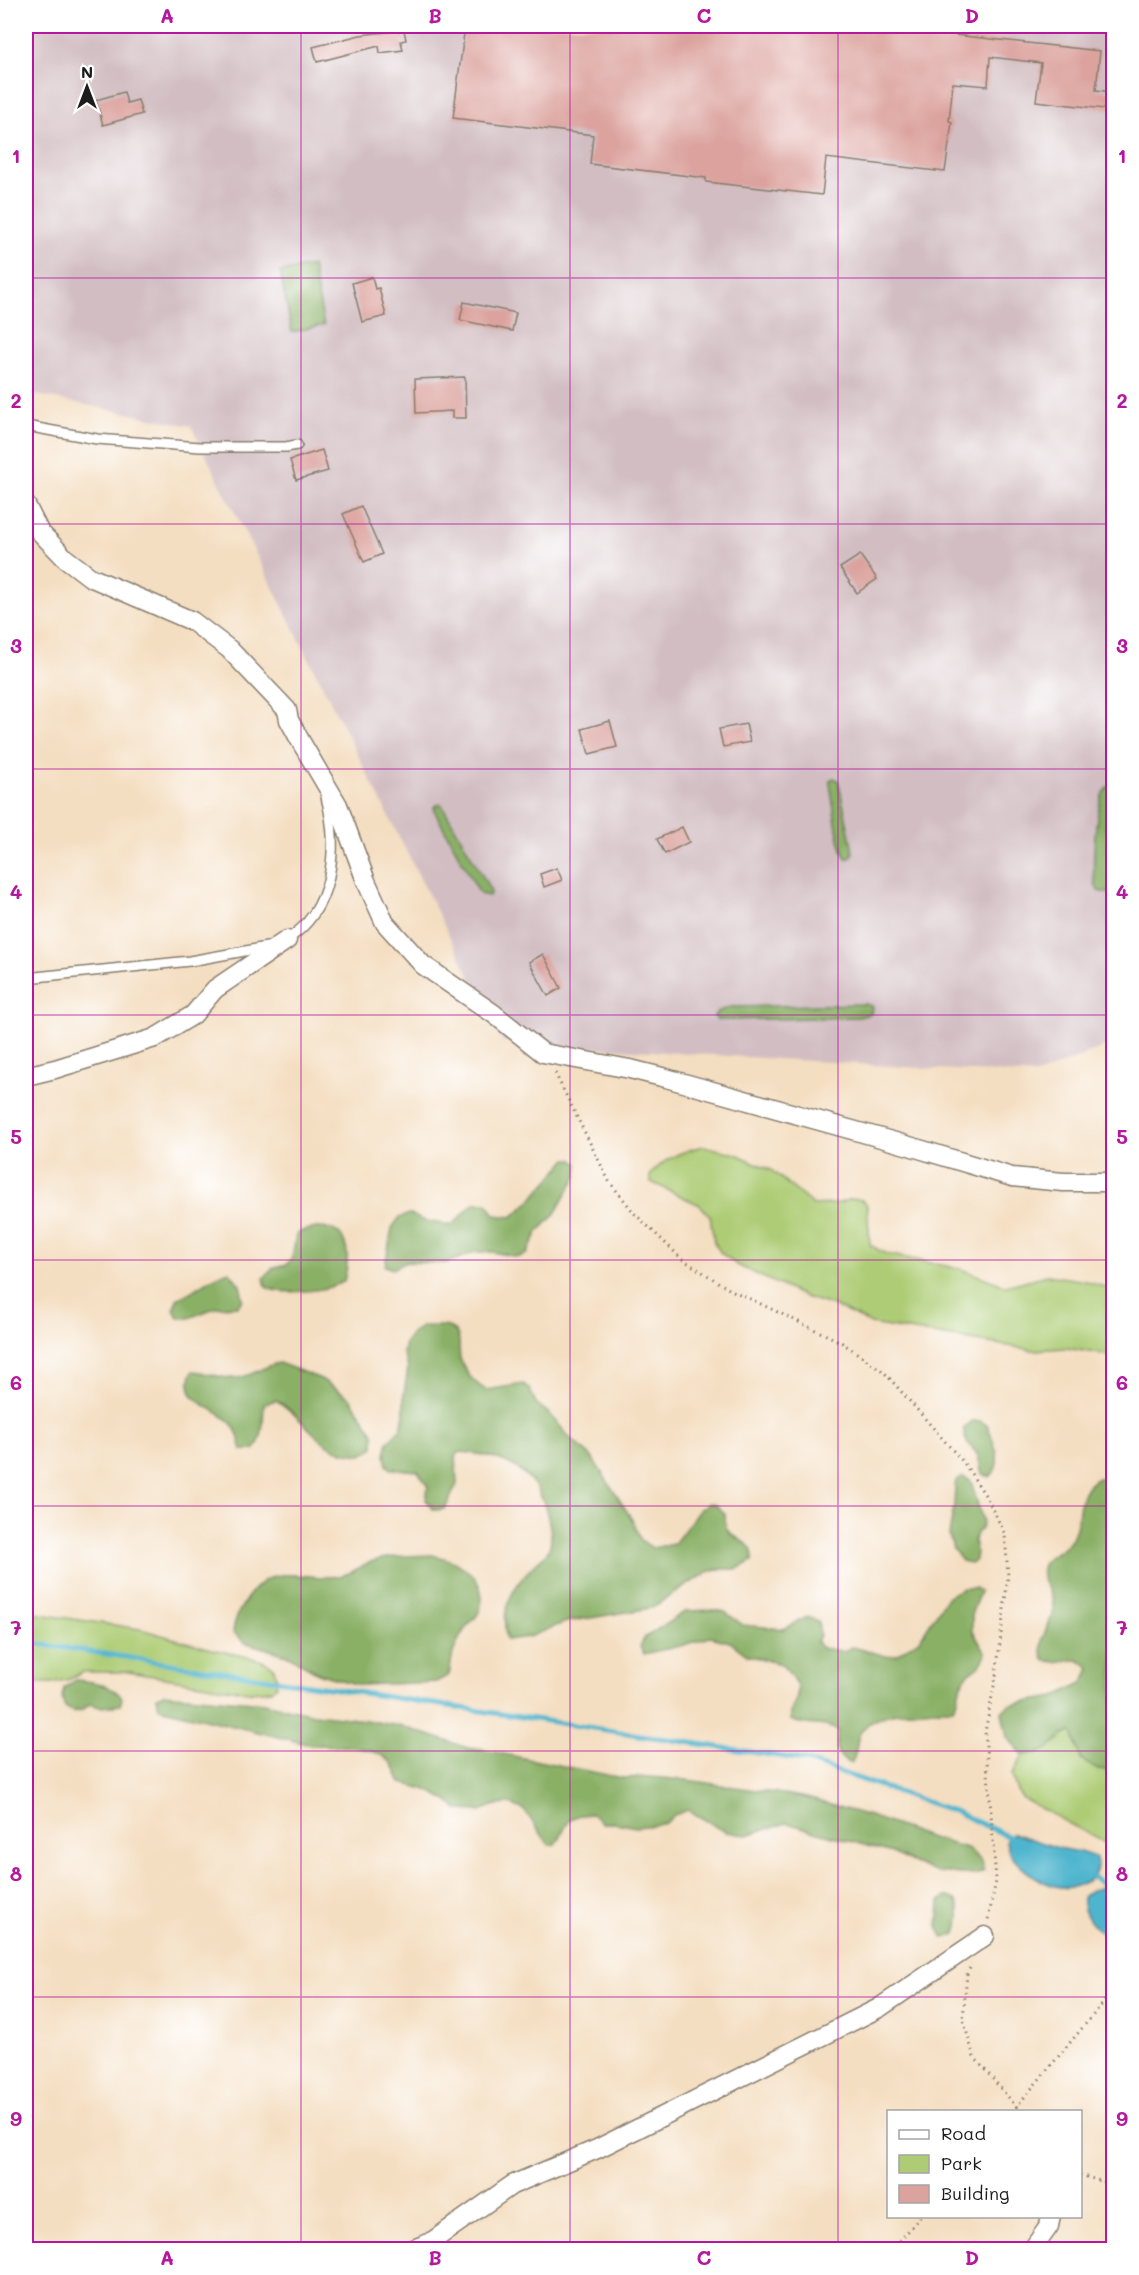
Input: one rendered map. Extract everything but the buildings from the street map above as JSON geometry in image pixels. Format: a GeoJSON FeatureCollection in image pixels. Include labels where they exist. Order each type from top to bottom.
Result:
{"type":"FeatureCollection","features":[{"type":"Feature","properties":{"kind":"street"},"geometry":{"type":"LineString","coordinates":[[26,506],[39,531],[65,558],[90,577],[192,621],[229,649],[287,710],[321,778],[338,805],[366,881],[385,923],[423,965],[494,1014],[543,1053],[666,1078],[1012,1177],[1063,1182],[1113,1182]]}},
{"type":"Feature","properties":{"kind":"street"},"geometry":{"type":"LineString","coordinates":[[26,1076],[154,1038],[193,1015],[215,989],[288,940]]}},
{"type":"Feature","properties":{"kind":"street"},"geometry":{"type":"LineString","coordinates":[[411,2250],[430,2242],[512,2185],[597,2149],[879,2008],[985,1935]]}},
{"type":"Feature","properties":{"kind":"street"},"geometry":{"type":"LineString","coordinates":[[1032,2250],[1050,2221]]}},
{"type":"Feature","properties":{"kind":"street"},"geometry":{"type":"LineString","coordinates":[[1049,2250],[1050,2221]]}},
{"type":"Feature","properties":{"kind":"lane"},"geometry":{"type":"LineString","coordinates":[[26,426],[97,438],[200,447],[297,445]]}},
{"type":"Feature","properties":{"kind":"lane"},"geometry":{"type":"LineString","coordinates":[[26,978],[190,961],[259,949],[288,940],[312,918],[328,886],[332,852],[331,815],[321,778]]}},
{"type":"Feature","properties":{"kind":"path"},"geometry":{"type":"LineString","coordinates":[[543,1053],[571,1103],[609,1181],[635,1214],[682,1259],[729,1289],[841,1342],[884,1372],[964,1463],[987,1498],[1005,1534],[1008,1576],[996,1676],[985,1732],[996,1881],[985,1935]]}},
{"type":"Feature","properties":{"kind":"path"},"geometry":{"type":"LineString","coordinates":[[971,1965],[967,1974],[963,2019],[974,2057],[1019,2110]]}},
{"type":"Feature","properties":{"kind":"path"},"geometry":{"type":"LineString","coordinates":[[1013,2110],[1113,1990]]}},
{"type":"Feature","properties":{"kind":"path"},"geometry":{"type":"LineString","coordinates":[[1082,2176],[1113,2185]]}},
{"type":"Feature","properties":{"kind":"path"},"geometry":{"type":"LineString","coordinates":[[892,2250],[920,2218]]}},
{"type":"Feature","properties":{"kind":"shaded area"},"geometry":{"type":"Polygon","coordinates":[[[26,26],[1113,26],[1113,1043],[1037,1075],[503,1042],[191,426],[26,393],[26,26]]]}},
{"type":"Feature","properties":{"kind":"green space"},"geometry":{"type":"Polygon","coordinates":[[[312,266],[324,325],[292,332],[280,272],[312,266]]]}},
{"type":"Feature","properties":{"kind":"green space"},"geometry":{"type":"Polygon","coordinates":[[[834,778],[838,780],[852,846],[853,854],[850,858],[846,858],[838,832],[830,784],[830,780],[834,778]]]}},
{"type":"Feature","properties":{"kind":"green space"},"geometry":{"type":"Polygon","coordinates":[[[1113,784],[1113,892],[1107,893],[1098,891],[1095,883],[1094,844],[1102,796],[1113,784]]]}},
{"type":"Feature","properties":{"kind":"green space"},"geometry":{"type":"Polygon","coordinates":[[[442,805],[485,880],[491,892],[489,896],[480,894],[436,814],[434,807],[442,805]]]}},
{"type":"Feature","properties":{"kind":"green space"},"geometry":{"type":"Polygon","coordinates":[[[865,1004],[872,1006],[871,1014],[859,1017],[717,1020],[714,1016],[717,1012],[731,1007],[865,1004]]]}},
{"type":"Feature","properties":{"kind":"green space"},"geometry":{"type":"Polygon","coordinates":[[[704,1146],[736,1154],[771,1170],[813,1205],[860,1199],[867,1205],[870,1245],[886,1254],[961,1269],[1006,1286],[1047,1275],[1086,1281],[1113,1290],[1113,1356],[1066,1348],[1033,1350],[871,1324],[837,1307],[805,1297],[737,1265],[721,1253],[714,1242],[710,1216],[700,1205],[651,1182],[650,1176],[661,1164],[681,1153],[704,1146]]]}},
{"type":"Feature","properties":{"kind":"green space"},"geometry":{"type":"Polygon","coordinates":[[[567,1159],[572,1159],[578,1164],[577,1176],[554,1215],[538,1232],[527,1254],[518,1257],[492,1252],[475,1252],[447,1263],[406,1262],[393,1269],[385,1266],[392,1228],[399,1218],[409,1214],[425,1221],[452,1225],[474,1203],[487,1203],[495,1215],[512,1217],[529,1202],[567,1159]]]}},
{"type":"Feature","properties":{"kind":"green space"},"geometry":{"type":"Polygon","coordinates":[[[316,1228],[331,1229],[343,1238],[347,1256],[344,1281],[317,1290],[294,1292],[266,1287],[264,1278],[273,1268],[286,1265],[292,1258],[296,1235],[316,1228]]]}},
{"type":"Feature","properties":{"kind":"green space"},"geometry":{"type":"Polygon","coordinates":[[[229,1271],[240,1285],[243,1299],[238,1306],[217,1307],[189,1318],[178,1318],[174,1309],[177,1299],[229,1271]]]}},
{"type":"Feature","properties":{"kind":"green space"},"geometry":{"type":"Polygon","coordinates":[[[423,1326],[445,1326],[456,1333],[463,1366],[474,1381],[486,1390],[524,1384],[530,1390],[536,1403],[591,1456],[632,1519],[641,1540],[652,1548],[674,1544],[700,1509],[709,1503],[716,1505],[725,1514],[727,1529],[751,1549],[752,1561],[737,1569],[718,1569],[708,1572],[651,1608],[566,1622],[529,1637],[507,1640],[506,1609],[514,1590],[549,1549],[551,1537],[548,1517],[543,1501],[528,1477],[517,1468],[491,1457],[460,1452],[455,1457],[457,1484],[445,1509],[434,1510],[426,1500],[428,1487],[418,1471],[391,1469],[387,1465],[385,1455],[388,1441],[401,1428],[404,1414],[408,1368],[403,1353],[405,1342],[413,1332],[423,1326]]]}},
{"type":"Feature","properties":{"kind":"green space"},"geometry":{"type":"Polygon","coordinates":[[[279,1363],[321,1379],[350,1398],[374,1434],[374,1447],[362,1455],[345,1453],[333,1448],[276,1400],[264,1404],[261,1434],[254,1450],[242,1450],[238,1435],[228,1420],[202,1404],[190,1391],[189,1382],[193,1371],[237,1378],[279,1363]]]}},
{"type":"Feature","properties":{"kind":"green space"},"geometry":{"type":"Polygon","coordinates":[[[972,1421],[980,1421],[988,1426],[995,1445],[997,1465],[990,1477],[982,1474],[977,1454],[965,1436],[964,1428],[972,1421]]]}},
{"type":"Feature","properties":{"kind":"green space"},"geometry":{"type":"Polygon","coordinates":[[[962,1477],[970,1480],[972,1484],[983,1522],[974,1540],[975,1560],[970,1563],[962,1561],[953,1549],[949,1535],[956,1481],[962,1477]]]}},
{"type":"Feature","properties":{"kind":"green space"},"geometry":{"type":"Polygon","coordinates":[[[1098,1478],[1114,1480],[1113,1769],[1098,1770],[1081,1760],[1072,1732],[1063,1735],[1046,1750],[1023,1755],[1007,1737],[1002,1712],[1009,1705],[1055,1697],[1084,1682],[1090,1668],[1084,1663],[1073,1660],[1051,1662],[1044,1660],[1043,1636],[1051,1618],[1053,1603],[1042,1573],[1046,1560],[1068,1544],[1075,1530],[1083,1493],[1098,1478]]]}},
{"type":"Feature","properties":{"kind":"green space"},"geometry":{"type":"Polygon","coordinates":[[[432,1555],[463,1567],[477,1582],[481,1592],[478,1614],[465,1629],[457,1644],[449,1675],[436,1682],[360,1685],[320,1674],[287,1655],[244,1642],[233,1632],[236,1618],[247,1598],[269,1578],[292,1574],[329,1577],[343,1575],[368,1563],[383,1559],[432,1555]]]}},
{"type":"Feature","properties":{"kind":"green space"},"geometry":{"type":"Polygon","coordinates":[[[963,1588],[975,1588],[980,1592],[972,1612],[972,1630],[986,1653],[979,1666],[965,1678],[952,1709],[902,1712],[876,1719],[860,1733],[855,1756],[851,1763],[839,1755],[838,1731],[826,1726],[803,1724],[791,1720],[791,1711],[797,1697],[797,1686],[781,1664],[747,1655],[730,1642],[710,1637],[644,1654],[640,1647],[644,1638],[686,1611],[715,1610],[725,1612],[743,1625],[783,1629],[807,1617],[818,1621],[820,1635],[817,1642],[821,1648],[843,1651],[853,1647],[886,1656],[896,1655],[920,1639],[948,1596],[963,1588]]]}},
{"type":"Feature","properties":{"kind":"green space"},"geometry":{"type":"Polygon","coordinates":[[[26,1612],[140,1629],[260,1660],[273,1666],[277,1677],[276,1686],[271,1690],[250,1692],[129,1672],[83,1672],[70,1679],[52,1683],[26,1683],[26,1612]]]}},
{"type":"Feature","properties":{"kind":"green space"},"geometry":{"type":"Polygon","coordinates":[[[76,1680],[108,1687],[122,1698],[120,1705],[100,1707],[90,1704],[82,1710],[73,1712],[64,1706],[62,1696],[64,1688],[76,1680]]]}},
{"type":"Feature","properties":{"kind":"green space"},"geometry":{"type":"Polygon","coordinates":[[[164,1694],[264,1703],[314,1714],[404,1727],[468,1748],[622,1778],[650,1777],[687,1780],[803,1797],[873,1817],[966,1848],[980,1859],[984,1871],[976,1875],[935,1872],[892,1853],[787,1823],[747,1835],[726,1832],[688,1810],[674,1815],[666,1823],[636,1827],[602,1823],[592,1814],[577,1816],[569,1822],[556,1844],[549,1845],[524,1810],[511,1804],[496,1805],[480,1811],[458,1810],[431,1792],[401,1783],[393,1765],[378,1753],[331,1745],[311,1745],[159,1708],[157,1697],[164,1694]]]}},
{"type":"Feature","properties":{"kind":"green space"},"geometry":{"type":"Polygon","coordinates":[[[1072,1732],[1077,1747],[1098,1770],[1113,1769],[1113,1847],[1023,1799],[1017,1791],[1012,1775],[1023,1755],[1046,1750],[1063,1735],[1072,1732]]]}},
{"type":"Feature","properties":{"kind":"green space"},"geometry":{"type":"Polygon","coordinates":[[[945,1897],[956,1901],[959,1917],[956,1934],[944,1938],[938,1927],[940,1901],[945,1897]]]}},
{"type":"Feature","properties":{"kind":"water"},"geometry":{"type":"Polygon","coordinates":[[[1013,1833],[1095,1857],[1097,1864],[1093,1877],[1074,1887],[1060,1887],[1034,1877],[1018,1864],[1008,1848],[1006,1840],[1013,1833]]]}},
{"type":"Feature","properties":{"kind":"water"},"geometry":{"type":"Polygon","coordinates":[[[1105,1873],[1114,1873],[1114,1938],[1111,1939],[1090,1921],[1083,1904],[1083,1897],[1092,1890],[1104,1887],[1105,1873]]]}},
{"type":"Feature","properties":{"kind":"waterway"},"geometry":{"type":"LineString","coordinates":[[26,1642],[804,1760],[956,1812],[1014,1839]]}},
{"type":"Feature","properties":{"kind":"waterway"},"geometry":{"type":"LineString","coordinates":[[1087,1874],[1114,1891]]}}]}
